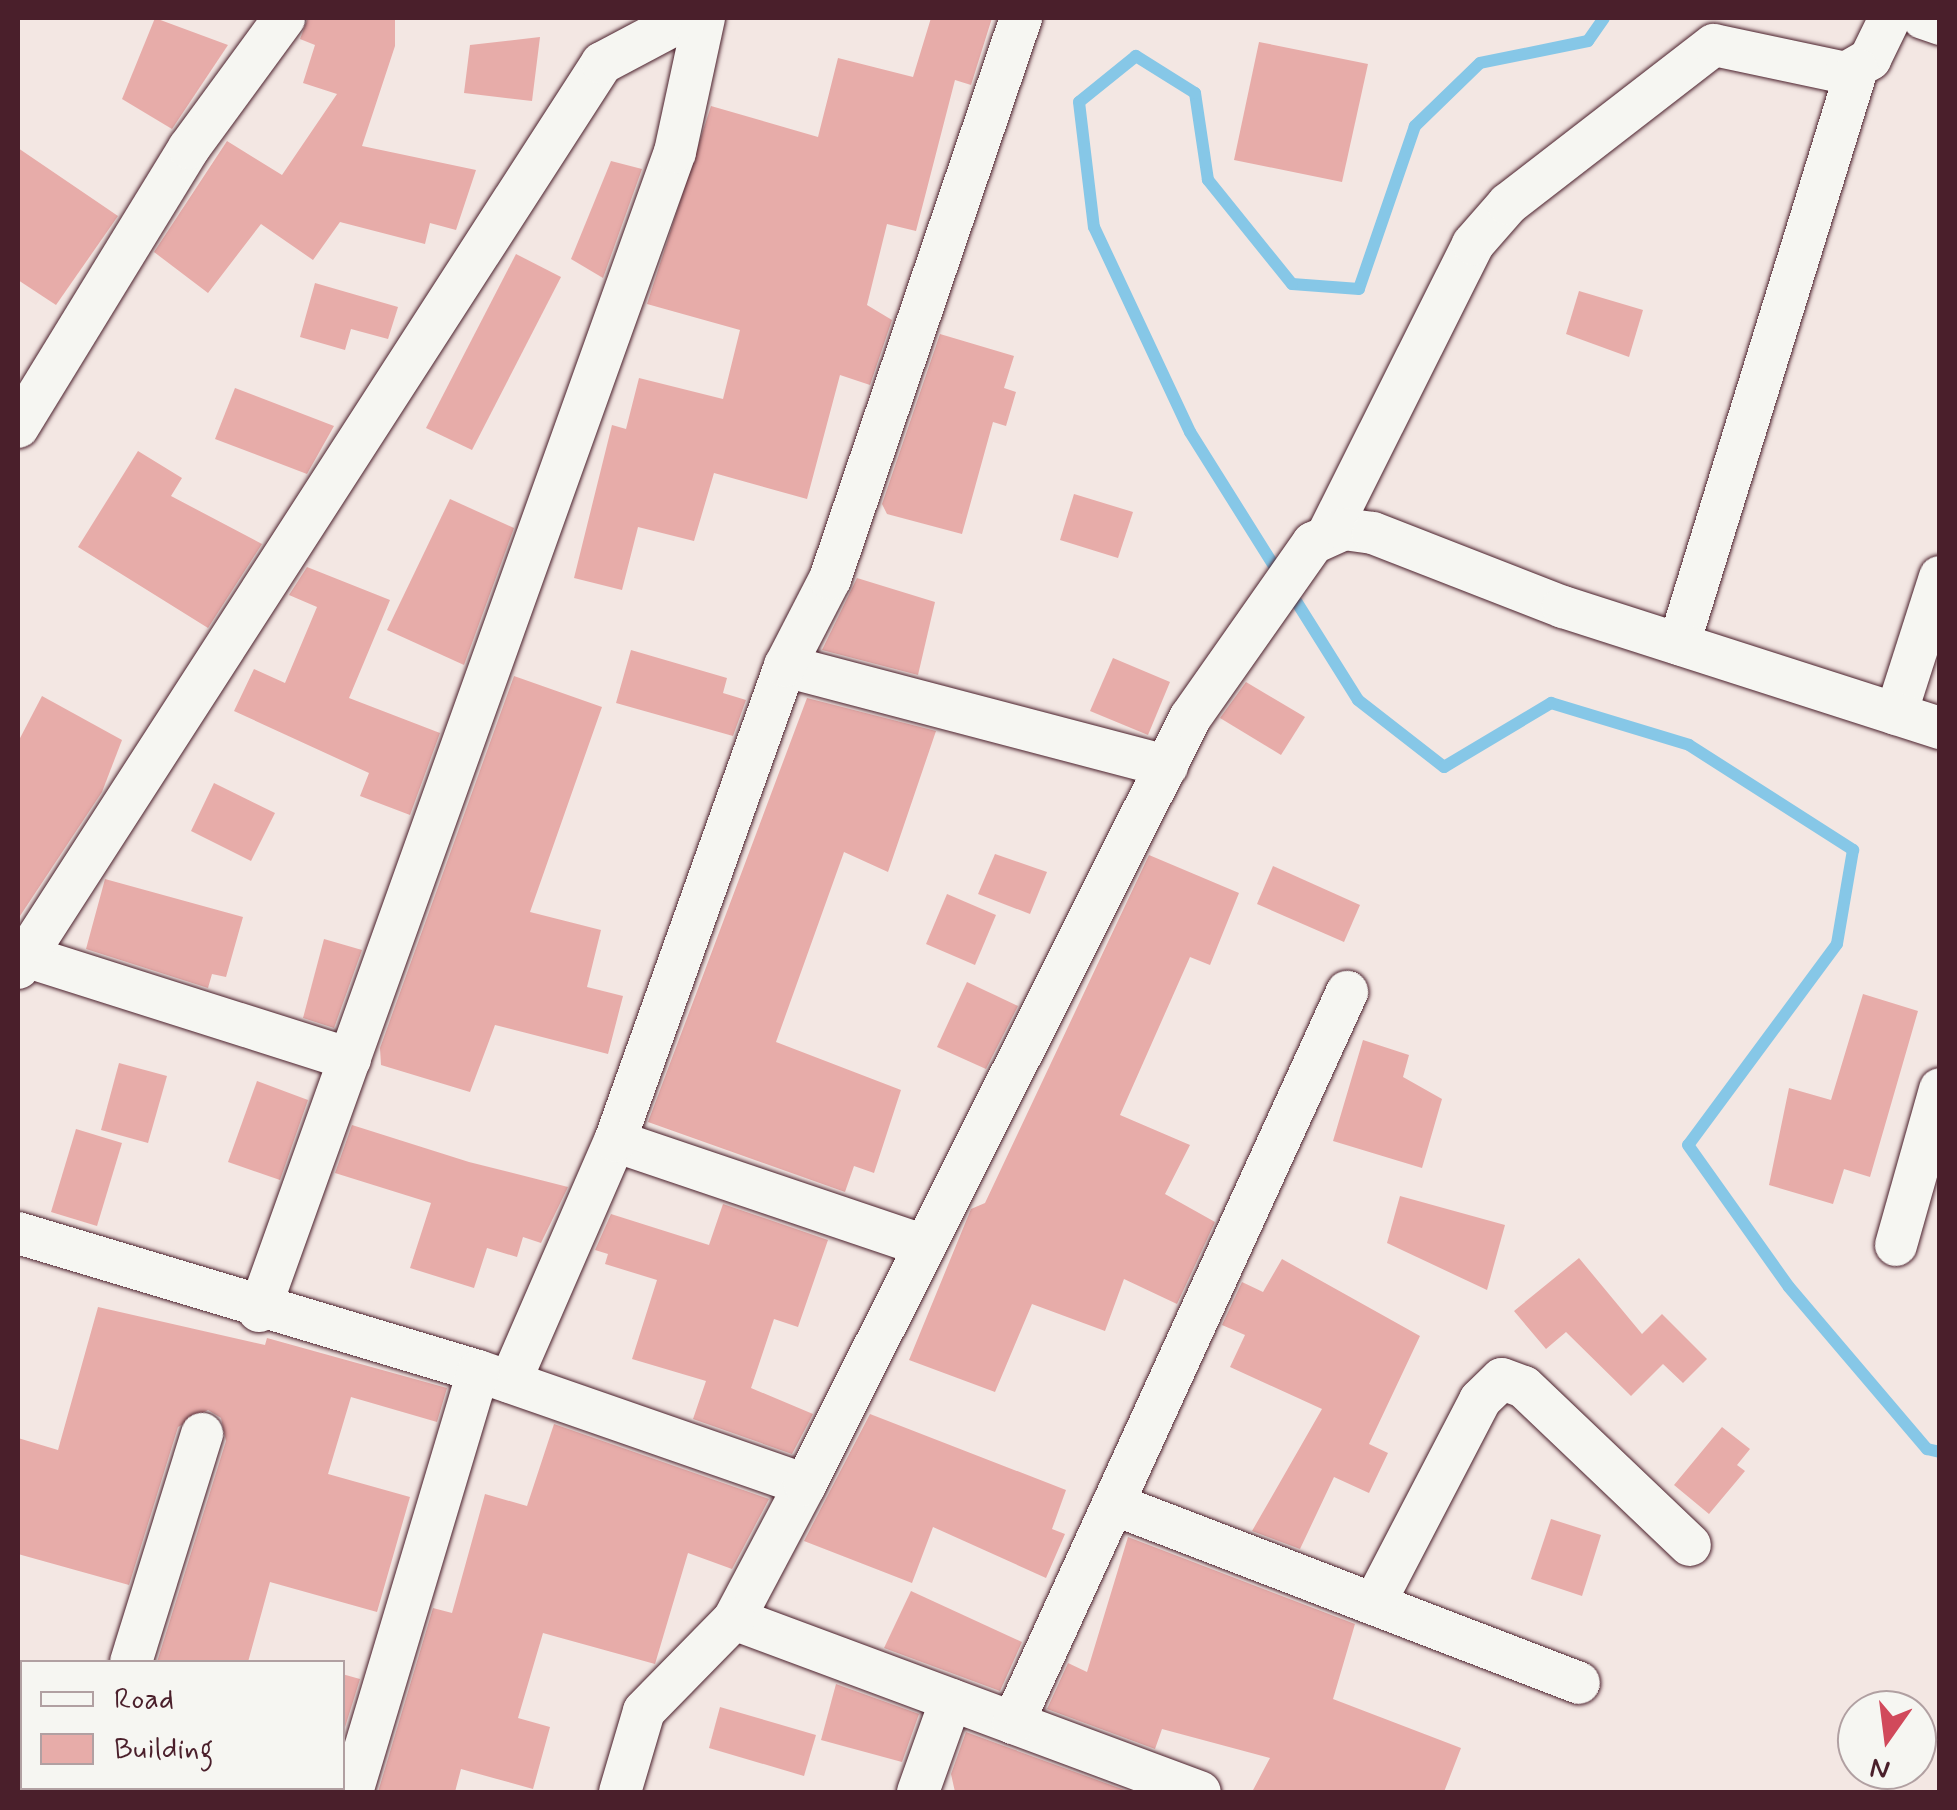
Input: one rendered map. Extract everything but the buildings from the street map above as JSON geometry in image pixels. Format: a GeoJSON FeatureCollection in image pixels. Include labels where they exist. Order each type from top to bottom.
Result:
{"type":"FeatureCollection","features":[{"type":"Feature","properties":{"kind":"street"},"geometry":{"type":"LineString","coordinates":[[18,426],[189,148],[284,18]]}},
{"type":"Feature","properties":{"kind":"street"},"geometry":{"type":"LineString","coordinates":[[350,1059],[21,962],[602,63],[687,18]]}},
{"type":"Feature","properties":{"kind":"street"},"geometry":{"type":"LineString","coordinates":[[259,1311],[675,152],[704,18]]}},
{"type":"Feature","properties":{"kind":"street"},"geometry":{"type":"LineString","coordinates":[[352,1792],[494,1376],[614,1140],[785,666],[830,578],[1021,18]]}},
{"type":"Feature","properties":{"kind":"street"},"geometry":{"type":"LineString","coordinates":[[1679,644],[1858,69],[1890,18]]}},
{"type":"Feature","properties":{"kind":"street"},"geometry":{"type":"LineString","coordinates":[[1924,18],[1940,24]]}},
{"type":"Feature","properties":{"kind":"street"},"geometry":{"type":"LineString","coordinates":[[620,1792],[644,1711],[734,1619],[1166,766],[1260,608],[1320,539],[1474,244],[1508,204],[1714,45],[1858,69]]}},
{"type":"Feature","properties":{"kind":"street"},"geometry":{"type":"LineString","coordinates":[[1320,539],[1373,533],[1679,644],[1940,728]]}},
{"type":"Feature","properties":{"kind":"street"},"geometry":{"type":"LineString","coordinates":[[1896,714],[1940,577]]}},
{"type":"Feature","properties":{"kind":"street"},"geometry":{"type":"LineString","coordinates":[[785,666],[1166,766]]}},
{"type":"Feature","properties":{"kind":"street"},"geometry":{"type":"LineString","coordinates":[[1013,1724],[1346,992]]}},
{"type":"Feature","properties":{"kind":"street"},"geometry":{"type":"LineString","coordinates":[[1896,1244],[1940,1089]]}},
{"type":"Feature","properties":{"kind":"street"},"geometry":{"type":"LineString","coordinates":[[614,1140],[925,1246]]}},
{"type":"Feature","properties":{"kind":"street"},"geometry":{"type":"LineString","coordinates":[[18,1233],[259,1311],[494,1376],[805,1485]]}},
{"type":"Feature","properties":{"kind":"street"},"geometry":{"type":"LineString","coordinates":[[1374,1604],[1480,1400],[1502,1379],[1524,1387],[1690,1545]]}},
{"type":"Feature","properties":{"kind":"street"},"geometry":{"type":"LineString","coordinates":[[132,1660],[202,1434]]}},
{"type":"Feature","properties":{"kind":"street"},"geometry":{"type":"LineString","coordinates":[[1114,1504],[1579,1682]]}},
{"type":"Feature","properties":{"kind":"street"},"geometry":{"type":"LineString","coordinates":[[734,1619],[1173,1788]]}},
{"type":"Feature","properties":{"kind":"street"},"geometry":{"type":"LineString","coordinates":[[918,1792],[951,1700]]}},
{"type":"Feature","properties":{"kind":"waterway"},"geometry":{"type":"LineString","coordinates":[[1604,18],[1588,41],[1480,63],[1415,126],[1359,289],[1292,284],[1208,180],[1195,93],[1136,56],[1079,102],[1094,227],[1190,432],[1358,700],[1444,767],[1551,703],[1689,745],[1853,850],[1837,944],[1688,1145],[1789,1287],[1927,1449],[1940,1452]]}}]}
